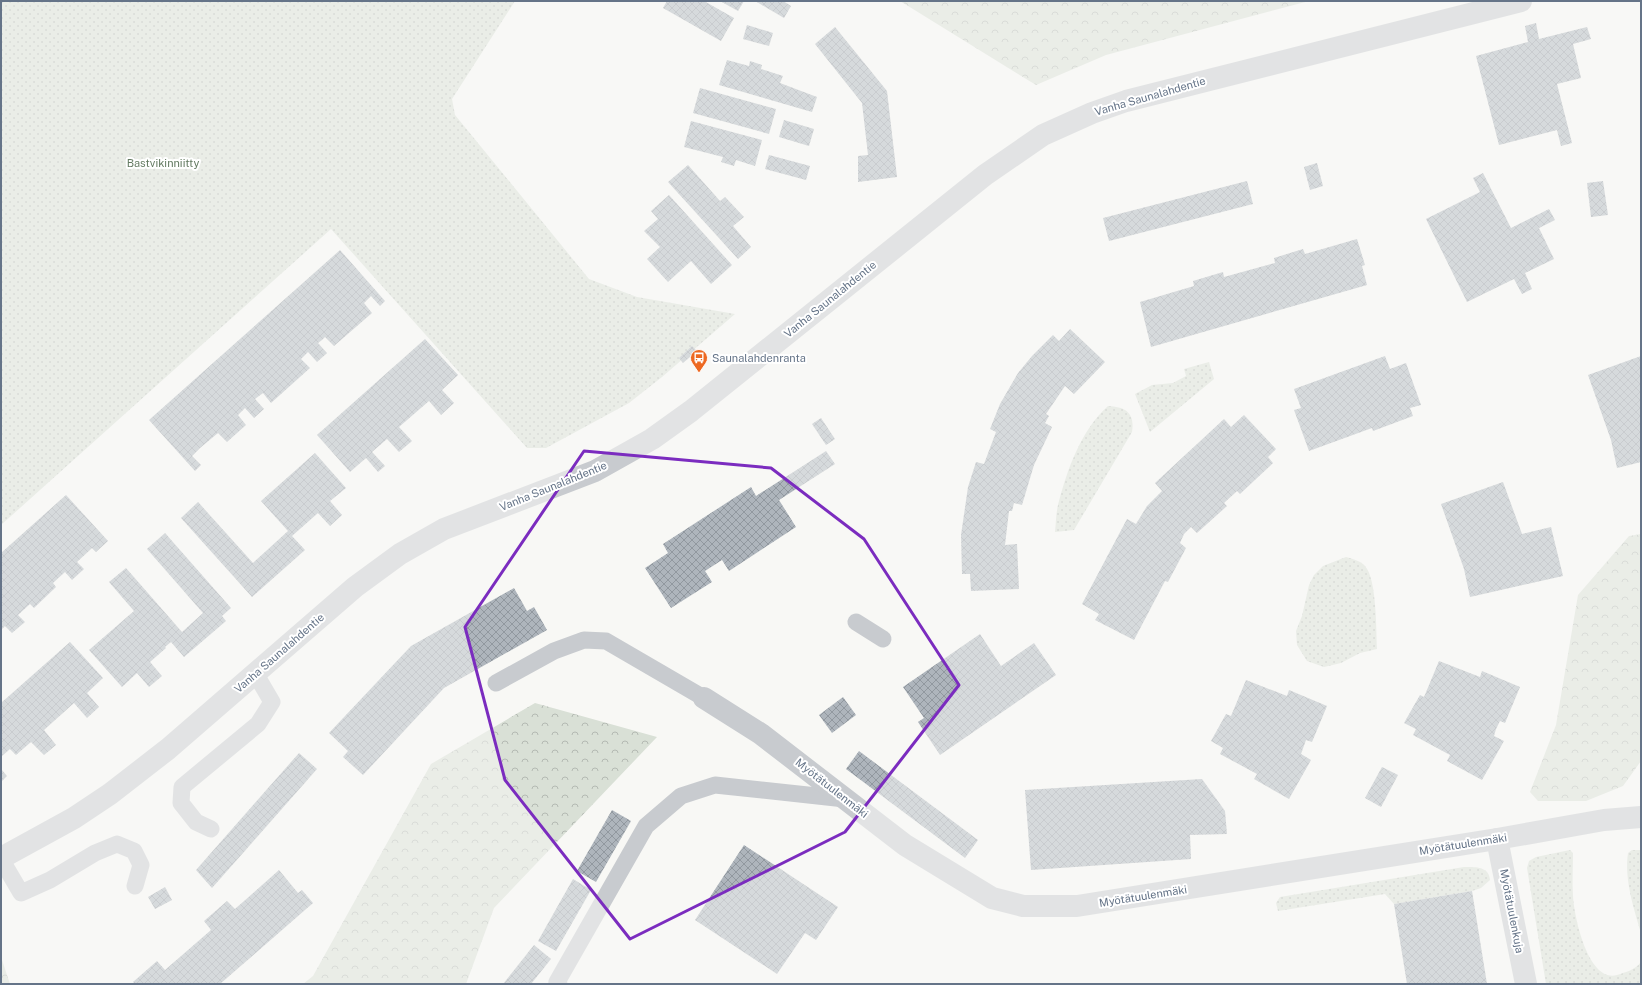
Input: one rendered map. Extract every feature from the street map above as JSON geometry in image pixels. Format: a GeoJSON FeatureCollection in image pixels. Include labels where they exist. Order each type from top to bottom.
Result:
{"type":"FeatureCollection","features":[{"type":"Feature","properties":{"kind":"street","name":"Vanha Saunalahdentie"},"geometry":{"type":"LineString","coordinates":[[1,858],[74,818],[110,794],[168,749],[355,587],[400,554],[444,529],[595,471],[652,440],[691,411],[985,175],[1043,135],[1092,113],[1126,101],[1521,1]]}},
{"type":"Feature","properties":{"kind":"street","name":"Myötätuulenmäki"},"geometry":{"type":"LineString","coordinates":[[704,698],[761,734],[904,845],[992,898],[1023,906],[1077,906],[1497,839],[1604,820],[1641,817]]}},
{"type":"Feature","properties":{"kind":"street","name":"Myötätuulenkuja"},"geometry":{"type":"LineString","coordinates":[[1497,839],[1526,984]]}},
{"type":"Feature","properties":{"kind":"lane"},"geometry":{"type":"LineString","coordinates":[[856,622],[883,638]]}},
{"type":"Feature","properties":{"kind":"lane"},"geometry":{"type":"LineString","coordinates":[[496,683],[554,651],[584,640],[606,641],[704,698]]}},
{"type":"Feature","properties":{"kind":"lane"},"geometry":{"type":"LineString","coordinates":[[211,829],[196,822],[180,803],[182,787],[258,724],[272,702],[255,673]]}},
{"type":"Feature","properties":{"kind":"lane"},"geometry":{"type":"LineString","coordinates":[[559,984],[558,982],[646,826],[681,796],[715,785],[845,799]]}},
{"type":"Feature","properties":{"kind":"lane"},"geometry":{"type":"LineString","coordinates":[[1,858],[21,893],[50,880],[95,853],[117,844],[134,851],[141,865],[136,886]]}},
{"type":"Feature","properties":{"kind":"highlighted area"},"geometry":{"type":"Polygon","coordinates":[[[584,451],[771,468],[864,539],[959,685],[845,832],[630,939],[505,780],[465,627],[584,451]]]}},
{"type":"Feature","properties":{"kind":"green space","name":"Bastvikinniitty"},"geometry":{"type":"Polygon","coordinates":[[[1,1],[515,1],[452,99],[455,115],[589,279],[637,297],[735,314],[662,377],[629,403],[546,448],[527,448],[331,229],[1,525],[1,1]]]}},
{"type":"Feature","properties":{"kind":"green space"},"geometry":{"type":"Polygon","coordinates":[[[900,1],[1309,1],[1106,55],[1036,85],[900,1]]]}},
{"type":"Feature","properties":{"kind":"green space"},"geometry":{"type":"Polygon","coordinates":[[[1209,362],[1214,379],[1150,432],[1135,394],[1152,385],[1173,383],[1186,376],[1184,369],[1209,362]]]}},
{"type":"Feature","properties":{"kind":"green space"},"geometry":{"type":"Polygon","coordinates":[[[1108,406],[1120,408],[1128,412],[1133,425],[1132,432],[1074,530],[1055,532],[1058,505],[1076,451],[1090,427],[1108,406]]]}},
{"type":"Feature","properties":{"kind":"green space"},"geometry":{"type":"Polygon","coordinates":[[[1641,534],[1641,761],[1623,786],[1586,801],[1538,801],[1530,792],[1556,725],[1578,595],[1629,536],[1641,534]]]}},
{"type":"Feature","properties":{"kind":"green space"},"geometry":{"type":"Polygon","coordinates":[[[1346,557],[1357,560],[1365,566],[1369,573],[1374,593],[1377,649],[1360,653],[1341,663],[1324,667],[1307,661],[1297,645],[1296,631],[1302,616],[1309,585],[1314,575],[1323,566],[1346,557]]]}},
{"type":"Feature","properties":{"kind":"green space"},"geometry":{"type":"Polygon","coordinates":[[[535,703],[657,737],[494,908],[466,984],[303,984],[313,976],[431,764],[535,703]]]}},
{"type":"Feature","properties":{"kind":"green space"},"geometry":{"type":"Polygon","coordinates":[[[1570,850],[1573,853],[1574,905],[1584,946],[1598,969],[1607,975],[1617,975],[1627,972],[1641,962],[1641,984],[1546,984],[1527,868],[1529,861],[1536,857],[1570,850]]]}},
{"type":"Feature","properties":{"kind":"green space"},"geometry":{"type":"Polygon","coordinates":[[[1632,850],[1641,850],[1641,933],[1630,894],[1627,873],[1628,853],[1632,850]]]}},
{"type":"Feature","properties":{"kind":"green space"},"geometry":{"type":"Polygon","coordinates":[[[1464,867],[1481,868],[1487,872],[1490,880],[1481,888],[1472,891],[1394,904],[1385,894],[1278,911],[1276,903],[1280,897],[1464,867]]]}},
{"type":"Feature","properties":{"kind":"green space"},"geometry":{"type":"Polygon","coordinates":[[[1,957],[10,984],[1,984],[1,957]]]}},
{"type":"Feature","properties":{"kind":"building"},"geometry":{"type":"Polygon","coordinates":[[[667,1],[704,1],[734,18],[721,41],[663,8],[667,1]]]}},
{"type":"Feature","properties":{"kind":"building"},"geometry":{"type":"Polygon","coordinates":[[[720,1],[744,1],[738,11],[720,1]]]}},
{"type":"Feature","properties":{"kind":"building"},"geometry":{"type":"Polygon","coordinates":[[[755,1],[783,1],[791,6],[784,18],[755,1]]]}},
{"type":"Feature","properties":{"kind":"building"},"geometry":{"type":"Polygon","coordinates":[[[1536,23],[1539,39],[1587,27],[1591,39],[1573,44],[1581,78],[1557,84],[1572,143],[1561,146],[1557,130],[1499,145],[1476,56],[1528,42],[1525,26],[1536,23]]]}},
{"type":"Feature","properties":{"kind":"building"},"geometry":{"type":"Polygon","coordinates":[[[747,25],[773,33],[769,46],[743,39],[747,25]]]}},
{"type":"Feature","properties":{"kind":"building"},"geometry":{"type":"Polygon","coordinates":[[[835,27],[887,91],[897,177],[858,182],[858,156],[868,155],[862,103],[815,44],[835,27]]]}},
{"type":"Feature","properties":{"kind":"building"},"geometry":{"type":"Polygon","coordinates":[[[727,60],[749,66],[750,61],[762,65],[761,69],[783,76],[780,83],[817,97],[812,112],[719,85],[727,60]]]}},
{"type":"Feature","properties":{"kind":"building"},"geometry":{"type":"Polygon","coordinates":[[[700,88],[776,109],[769,134],[693,113],[700,88]]]}},
{"type":"Feature","properties":{"kind":"building"},"geometry":{"type":"Polygon","coordinates":[[[784,120],[814,129],[809,146],[779,137],[784,120]]]}},
{"type":"Feature","properties":{"kind":"building"},"geometry":{"type":"Polygon","coordinates":[[[691,121],[762,140],[755,166],[736,160],[734,166],[721,162],[723,157],[684,147],[691,121]]]}},
{"type":"Feature","properties":{"kind":"building"},"geometry":{"type":"Polygon","coordinates":[[[769,155],[810,166],[806,180],[765,169],[769,155]]]}},
{"type":"Feature","properties":{"kind":"building"},"geometry":{"type":"Polygon","coordinates":[[[1317,163],[1323,186],[1310,190],[1304,167],[1317,163]]]}},
{"type":"Feature","properties":{"kind":"building"},"geometry":{"type":"Polygon","coordinates":[[[688,165],[720,201],[725,197],[744,217],[733,226],[751,247],[738,259],[668,182],[688,165]]]}},
{"type":"Feature","properties":{"kind":"building"},"geometry":{"type":"Polygon","coordinates":[[[1483,173],[1511,228],[1549,209],[1555,220],[1539,228],[1554,259],[1525,273],[1532,289],[1522,294],[1514,279],[1467,302],[1426,219],[1480,192],[1473,178],[1483,173]]]}},
{"type":"Feature","properties":{"kind":"building"},"geometry":{"type":"Polygon","coordinates":[[[1247,181],[1253,204],[1109,241],[1103,218],[1247,181]]]}},
{"type":"Feature","properties":{"kind":"building"},"geometry":{"type":"Polygon","coordinates":[[[1603,181],[1608,215],[1591,217],[1587,183],[1603,181]]]}},
{"type":"Feature","properties":{"kind":"building"},"geometry":{"type":"Polygon","coordinates":[[[669,195],[732,265],[711,284],[691,261],[668,282],[647,259],[660,247],[644,231],[658,219],[651,211],[669,195]]]}},
{"type":"Feature","properties":{"kind":"building"},"geometry":{"type":"Polygon","coordinates":[[[1357,239],[1365,265],[1362,266],[1367,285],[1151,347],[1140,302],[1194,286],[1193,281],[1223,272],[1224,277],[1275,263],[1274,258],[1303,249],[1305,254],[1357,239]]]}},
{"type":"Feature","properties":{"kind":"building"},"geometry":{"type":"Polygon","coordinates":[[[340,250],[385,301],[380,306],[371,296],[364,303],[372,313],[334,346],[325,337],[318,343],[327,353],[317,362],[308,352],[301,359],[310,368],[271,403],[263,393],[255,399],[264,409],[254,418],[245,408],[238,415],[246,425],[227,442],[218,433],[200,448],[192,456],[201,465],[195,471],[149,420],[340,250]]]}},
{"type":"Feature","properties":{"kind":"building"},"geometry":{"type":"Polygon","coordinates":[[[1070,329],[1105,362],[1074,394],[1065,386],[1046,414],[1049,416],[1045,423],[1052,427],[1034,465],[1022,505],[1014,503],[1012,511],[1009,511],[1005,545],[1017,544],[1019,589],[971,591],[970,574],[962,574],[961,535],[968,487],[976,462],[984,464],[996,432],[990,429],[1000,404],[1018,373],[1032,356],[1053,335],[1059,341],[1070,329]]]}},
{"type":"Feature","properties":{"kind":"building"},"geometry":{"type":"Polygon","coordinates":[[[425,339],[458,375],[442,390],[454,403],[441,415],[429,401],[399,427],[412,441],[399,452],[387,439],[372,452],[385,466],[378,472],[366,458],[350,472],[317,435],[425,339]]]}},
{"type":"Feature","properties":{"kind":"building"},"geometry":{"type":"Polygon","coordinates":[[[692,346],[697,351],[683,363],[679,358],[692,346]]]}},
{"type":"Feature","properties":{"kind":"building"},"geometry":{"type":"Polygon","coordinates":[[[1385,356],[1390,369],[1406,363],[1421,405],[1410,408],[1413,416],[1373,431],[1372,428],[1309,451],[1294,410],[1301,408],[1294,389],[1385,356]]]}},
{"type":"Feature","properties":{"kind":"building"},"geometry":{"type":"Polygon","coordinates":[[[1641,356],[1641,462],[1617,468],[1611,440],[1588,375],[1641,356]]]}},
{"type":"Feature","properties":{"kind":"building"},"geometry":{"type":"Polygon","coordinates":[[[1244,415],[1276,449],[1268,457],[1273,463],[1240,494],[1237,491],[1224,503],[1227,506],[1197,533],[1191,527],[1184,534],[1180,543],[1186,548],[1168,582],[1165,581],[1134,640],[1095,620],[1099,614],[1082,604],[1127,519],[1136,524],[1147,506],[1162,491],[1155,483],[1224,419],[1231,427],[1244,415]]]}},
{"type":"Feature","properties":{"kind":"building"},"geometry":{"type":"Polygon","coordinates":[[[821,418],[835,439],[826,445],[812,424],[821,418]]]}},
{"type":"Feature","properties":{"kind":"building"},"geometry":{"type":"Polygon","coordinates":[[[826,451],[835,464],[779,500],[796,527],[729,571],[722,560],[705,571],[712,582],[671,608],[645,568],[668,553],[663,544],[751,487],[756,496],[826,451]]]}},
{"type":"Feature","properties":{"kind":"building"},"geometry":{"type":"Polygon","coordinates":[[[315,453],[346,488],[330,501],[342,515],[330,526],[318,513],[292,536],[305,550],[252,597],[181,518],[198,502],[253,563],[288,531],[261,501],[315,453]]]}},
{"type":"Feature","properties":{"kind":"building"},"geometry":{"type":"Polygon","coordinates":[[[1503,482],[1522,534],[1551,527],[1563,576],[1470,597],[1464,569],[1441,504],[1503,482]]]}},
{"type":"Feature","properties":{"kind":"building"},"geometry":{"type":"Polygon","coordinates":[[[66,495],[108,541],[96,552],[92,548],[77,562],[84,569],[72,580],[65,572],[53,583],[56,587],[34,608],[30,604],[18,615],[25,622],[12,633],[5,626],[1,630],[1,553],[66,495]]]}},
{"type":"Feature","properties":{"kind":"building"},"geometry":{"type":"Polygon","coordinates":[[[165,533],[231,608],[222,616],[226,621],[184,657],[171,642],[165,647],[166,648],[150,662],[162,676],[149,687],[137,673],[122,687],[89,650],[134,611],[109,582],[126,568],[182,632],[203,613],[147,549],[165,533]]]}},
{"type":"Feature","properties":{"kind":"building"},"geometry":{"type":"Polygon","coordinates":[[[514,588],[527,611],[534,607],[547,630],[444,688],[363,775],[343,757],[348,751],[329,733],[411,646],[514,588]]]}},
{"type":"Feature","properties":{"kind":"building"},"geometry":{"type":"Polygon","coordinates":[[[980,634],[1001,666],[1034,643],[1056,675],[940,755],[918,722],[924,718],[903,687],[980,634]]]}},
{"type":"Feature","properties":{"kind":"building"},"geometry":{"type":"Polygon","coordinates":[[[70,642],[103,678],[87,693],[99,707],[87,718],[74,703],[44,730],[56,745],[44,755],[31,742],[16,755],[10,749],[1,757],[1,703],[70,642]]]}},
{"type":"Feature","properties":{"kind":"building"},"geometry":{"type":"Polygon","coordinates":[[[1439,661],[1480,677],[1482,671],[1520,687],[1505,723],[1500,721],[1496,729],[1494,736],[1504,741],[1482,780],[1447,761],[1450,755],[1413,735],[1416,729],[1404,723],[1420,695],[1424,697],[1439,661]]]}},
{"type":"Feature","properties":{"kind":"building"},"geometry":{"type":"Polygon","coordinates":[[[1246,680],[1287,696],[1289,690],[1327,706],[1312,742],[1306,740],[1301,754],[1311,760],[1289,799],[1254,779],[1257,774],[1220,754],[1223,748],[1211,741],[1226,714],[1231,716],[1246,680]]]}},
{"type":"Feature","properties":{"kind":"building"},"geometry":{"type":"Polygon","coordinates":[[[843,697],[856,715],[832,733],[819,715],[843,697]]]}},
{"type":"Feature","properties":{"kind":"building"},"geometry":{"type":"Polygon","coordinates":[[[859,751],[978,840],[965,858],[846,769],[859,751]]]}},
{"type":"Feature","properties":{"kind":"building"},"geometry":{"type":"Polygon","coordinates":[[[299,753],[317,769],[212,888],[196,870],[299,753]]]}},
{"type":"Feature","properties":{"kind":"building"},"geometry":{"type":"Polygon","coordinates":[[[1382,767],[1398,775],[1381,807],[1365,798],[1382,767]]]}},
{"type":"Feature","properties":{"kind":"building"},"geometry":{"type":"Polygon","coordinates":[[[1,769],[7,776],[1,782],[1,769]]]}},
{"type":"Feature","properties":{"kind":"building"},"geometry":{"type":"Polygon","coordinates":[[[1202,779],[1225,811],[1227,834],[1190,835],[1191,859],[1031,870],[1025,790],[1202,779]]]}},
{"type":"Feature","properties":{"kind":"building"},"geometry":{"type":"Polygon","coordinates":[[[612,810],[631,821],[596,882],[577,871],[612,810]]]}},
{"type":"Feature","properties":{"kind":"building"},"geometry":{"type":"Polygon","coordinates":[[[744,845],[838,907],[816,940],[805,933],[777,974],[695,920],[744,845]]]}},
{"type":"Feature","properties":{"kind":"building"},"geometry":{"type":"Polygon","coordinates":[[[279,870],[298,893],[302,890],[313,903],[220,984],[135,984],[133,982],[157,961],[165,970],[211,930],[204,921],[227,901],[235,909],[279,870]]]}},
{"type":"Feature","properties":{"kind":"building"},"geometry":{"type":"Polygon","coordinates":[[[573,879],[591,890],[556,951],[538,941],[573,879]]]}},
{"type":"Feature","properties":{"kind":"building"},"geometry":{"type":"Polygon","coordinates":[[[165,887],[172,900],[155,909],[148,897],[165,887]]]}},
{"type":"Feature","properties":{"kind":"building"},"geometry":{"type":"Polygon","coordinates":[[[1472,891],[1487,984],[1407,984],[1394,904],[1472,891]]]}},
{"type":"Feature","properties":{"kind":"building"},"geometry":{"type":"Polygon","coordinates":[[[534,945],[551,959],[531,984],[503,984],[534,945]]]}},
{"type":"Feature","properties":{"kind":"place","name":"Saunalahdenranta"},"geometry":{"type":"Point","coordinates":[699,373]}}]}
